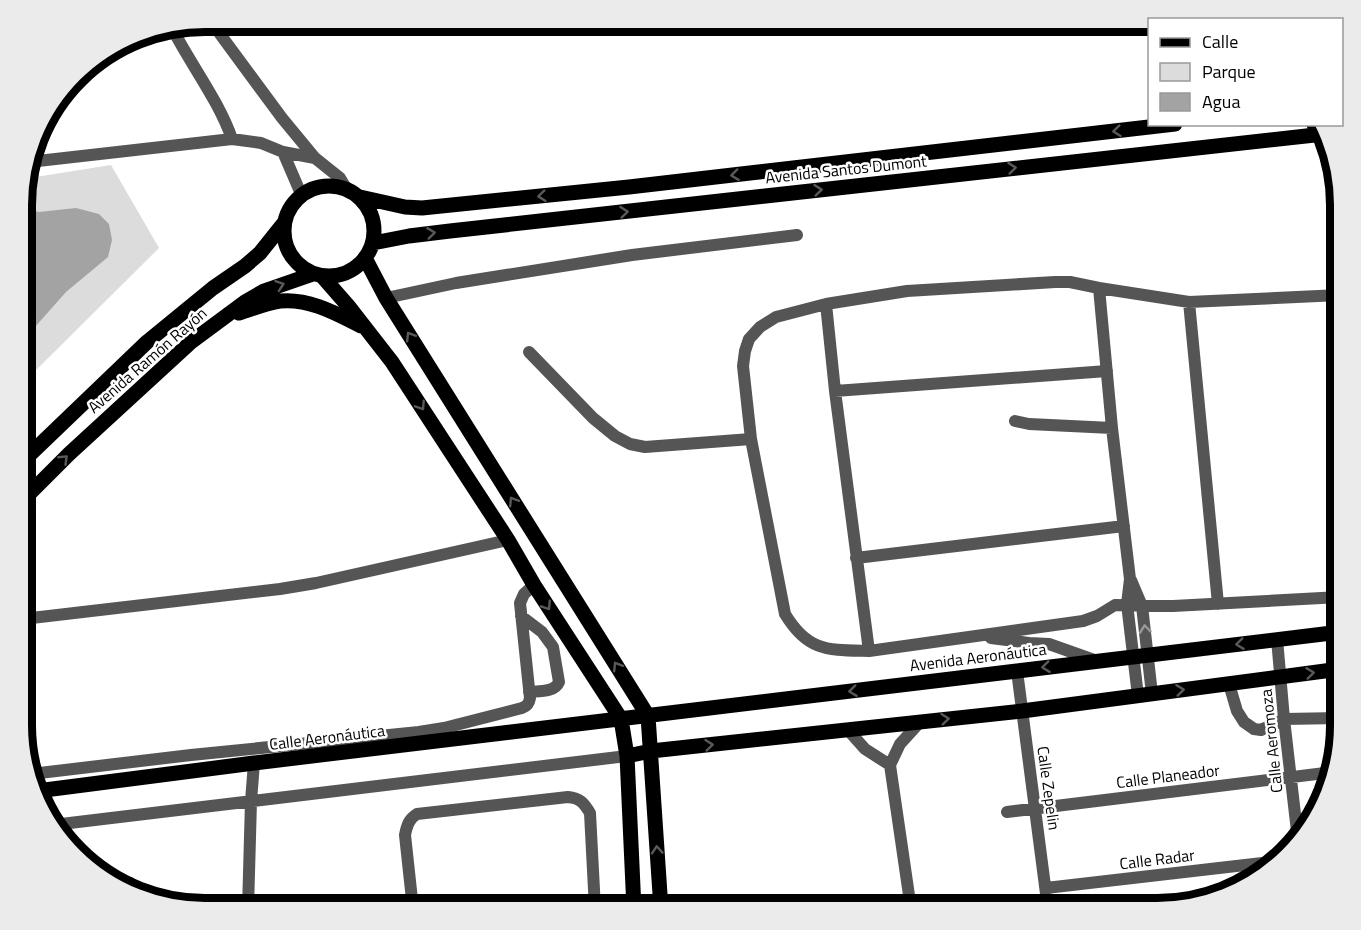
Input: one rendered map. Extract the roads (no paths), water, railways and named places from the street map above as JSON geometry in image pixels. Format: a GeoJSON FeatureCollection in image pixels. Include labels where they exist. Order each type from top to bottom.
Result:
{"type":"FeatureCollection","features":[{"type":"Feature","properties":{"kind":"main road","name":"Avenida Santos Dumont"},"geometry":{"type":"LineString","coordinates":[[360,197],[405,207],[422,208],[629,187],[1158,126]]}},
{"type":"Feature","properties":{"kind":"main road","name":"Avenida Santos Dumont"},"geometry":{"type":"LineString","coordinates":[[373,243],[450,231],[1315,135]]}},
{"type":"Feature","properties":{"kind":"main road"},"geometry":{"type":"LineString","coordinates":[[332,185],[346,188],[360,197],[370,210],[375,227],[373,243],[365,258],[353,269],[338,276],[317,275],[302,268],[286,248],[284,223],[290,207],[302,194],[317,186],[332,185]]}},
{"type":"Feature","properties":{"kind":"main road","name":"Avenida Ramón Rayón"},"geometry":{"type":"LineString","coordinates":[[32,451],[147,342],[260,253],[284,223]]}},
{"type":"Feature","properties":{"kind":"main road"},"geometry":{"type":"LineString","coordinates":[[365,258],[386,298],[648,716],[659,898]]}},
{"type":"Feature","properties":{"kind":"main road"},"geometry":{"type":"LineString","coordinates":[[317,275],[392,362],[621,719],[627,756],[633,898]]}},
{"type":"Feature","properties":{"kind":"main road","name":"Avenida Ramón Rayón"},"geometry":{"type":"LineString","coordinates":[[32,490],[190,342],[219,320],[264,291],[317,275]]}},
{"type":"Feature","properties":{"kind":"main road"},"geometry":{"type":"LineString","coordinates":[[219,320],[279,301],[292,301],[323,309],[364,328]]}},
{"type":"Feature","properties":{"kind":"main road","name":"Avenida Aeronáutica"},"geometry":{"type":"LineString","coordinates":[[621,719],[1329,633]]}},
{"type":"Feature","properties":{"kind":"main road"},"geometry":{"type":"LineString","coordinates":[[627,756],[1022,711],[1329,670]]}},
{"type":"Feature","properties":{"kind":"main road","name":"Calle Aeronáutica"},"geometry":{"type":"LineString","coordinates":[[44,790],[621,719]]}},
{"type":"Feature","properties":{"kind":"street"},"geometry":{"type":"LineString","coordinates":[[219,32],[282,118],[315,158],[340,178],[346,188]]}},
{"type":"Feature","properties":{"kind":"street"},"geometry":{"type":"LineString","coordinates":[[175,34],[226,123],[232,139]]}},
{"type":"Feature","properties":{"kind":"street"},"geometry":{"type":"LineString","coordinates":[[37,161],[232,139],[261,143],[283,152],[315,158]]}},
{"type":"Feature","properties":{"kind":"street"},"geometry":{"type":"LineString","coordinates":[[283,152],[302,194]]}},
{"type":"Feature","properties":{"kind":"street"},"geometry":{"type":"LineString","coordinates":[[386,298],[456,283],[632,255],[797,235]]}},
{"type":"Feature","properties":{"kind":"street"},"geometry":{"type":"LineString","coordinates":[[1329,296],[1189,302],[1070,282],[907,291],[826,304],[776,317],[760,327],[749,339],[743,366],[751,439],[785,614],[803,638],[816,646],[832,650],[869,651],[976,636],[1090,619],[1115,604],[1173,606],[1329,598]]}},
{"type":"Feature","properties":{"kind":"street"},"geometry":{"type":"LineString","coordinates":[[1099,288],[1112,428],[1130,579],[1127,604],[1141,656]]}},
{"type":"Feature","properties":{"kind":"street"},"geometry":{"type":"LineString","coordinates":[[1189,302],[1218,604]]}},
{"type":"Feature","properties":{"kind":"street"},"geometry":{"type":"LineString","coordinates":[[826,304],[869,651]]}},
{"type":"Feature","properties":{"kind":"street"},"geometry":{"type":"LineString","coordinates":[[529,352],[593,418],[615,436],[630,444],[645,447],[751,439]]}},
{"type":"Feature","properties":{"kind":"street"},"geometry":{"type":"LineString","coordinates":[[835,391],[1107,371]]}},
{"type":"Feature","properties":{"kind":"street"},"geometry":{"type":"LineString","coordinates":[[1015,421],[1029,424],[1112,428]]}},
{"type":"Feature","properties":{"kind":"street"},"geometry":{"type":"LineString","coordinates":[[856,558],[1124,526]]}},
{"type":"Feature","properties":{"kind":"street"},"geometry":{"type":"LineString","coordinates":[[32,618],[280,589],[508,540]]}},
{"type":"Feature","properties":{"kind":"street"},"geometry":{"type":"LineString","coordinates":[[1130,579],[1142,606],[1141,656],[1145,695]]}},
{"type":"Feature","properties":{"kind":"street"},"geometry":{"type":"LineString","coordinates":[[38,773],[432,730],[522,708],[529,703],[529,692],[520,603],[534,585]]}},
{"type":"Feature","properties":{"kind":"street"},"geometry":{"type":"LineString","coordinates":[[521,616],[542,632],[553,647],[559,682],[554,688],[529,692]]}},
{"type":"Feature","properties":{"kind":"street"},"geometry":{"type":"LineString","coordinates":[[976,636],[1049,644],[1098,661]]}},
{"type":"Feature","properties":{"kind":"street","name":"Calle Aeromoza"},"geometry":{"type":"LineString","coordinates":[[1277,639],[1297,827]]}},
{"type":"Feature","properties":{"kind":"street","name":"Calle Zepelin"},"geometry":{"type":"LineString","coordinates":[[1017,670],[1047,898]]}},
{"type":"Feature","properties":{"kind":"street"},"geometry":{"type":"LineString","coordinates":[[1229,684],[1237,711],[1244,722],[1254,729],[1261,730],[1284,719],[1329,718]]}},
{"type":"Feature","properties":{"kind":"street"},"geometry":{"type":"LineString","coordinates":[[908,898],[890,765],[900,744],[920,722]]}},
{"type":"Feature","properties":{"kind":"street"},"geometry":{"type":"LineString","coordinates":[[848,730],[865,749],[890,765]]}},
{"type":"Feature","properties":{"kind":"street"},"geometry":{"type":"LineString","coordinates":[[63,824],[627,756]]}},
{"type":"Feature","properties":{"kind":"street"},"geometry":{"type":"LineString","coordinates":[[248,898],[254,763]]}},
{"type":"Feature","properties":{"kind":"street","name":"Calle Planeador"},"geometry":{"type":"LineString","coordinates":[[1007,812],[1323,773]]}},
{"type":"Feature","properties":{"kind":"street"},"geometry":{"type":"LineString","coordinates":[[412,898],[405,835],[407,825],[417,814],[568,796],[579,798],[590,813],[594,898]]}},
{"type":"Feature","properties":{"kind":"street","name":"Calle Radar"},"geometry":{"type":"LineString","coordinates":[[1046,888],[1259,863]]}},
{"type":"Feature","properties":{"kind":"water"},"geometry":{"type":"Polygon","coordinates":[[[76,208],[99,214],[109,224],[112,240],[108,257],[66,292],[32,330],[32,211],[76,208]]]}}]}
